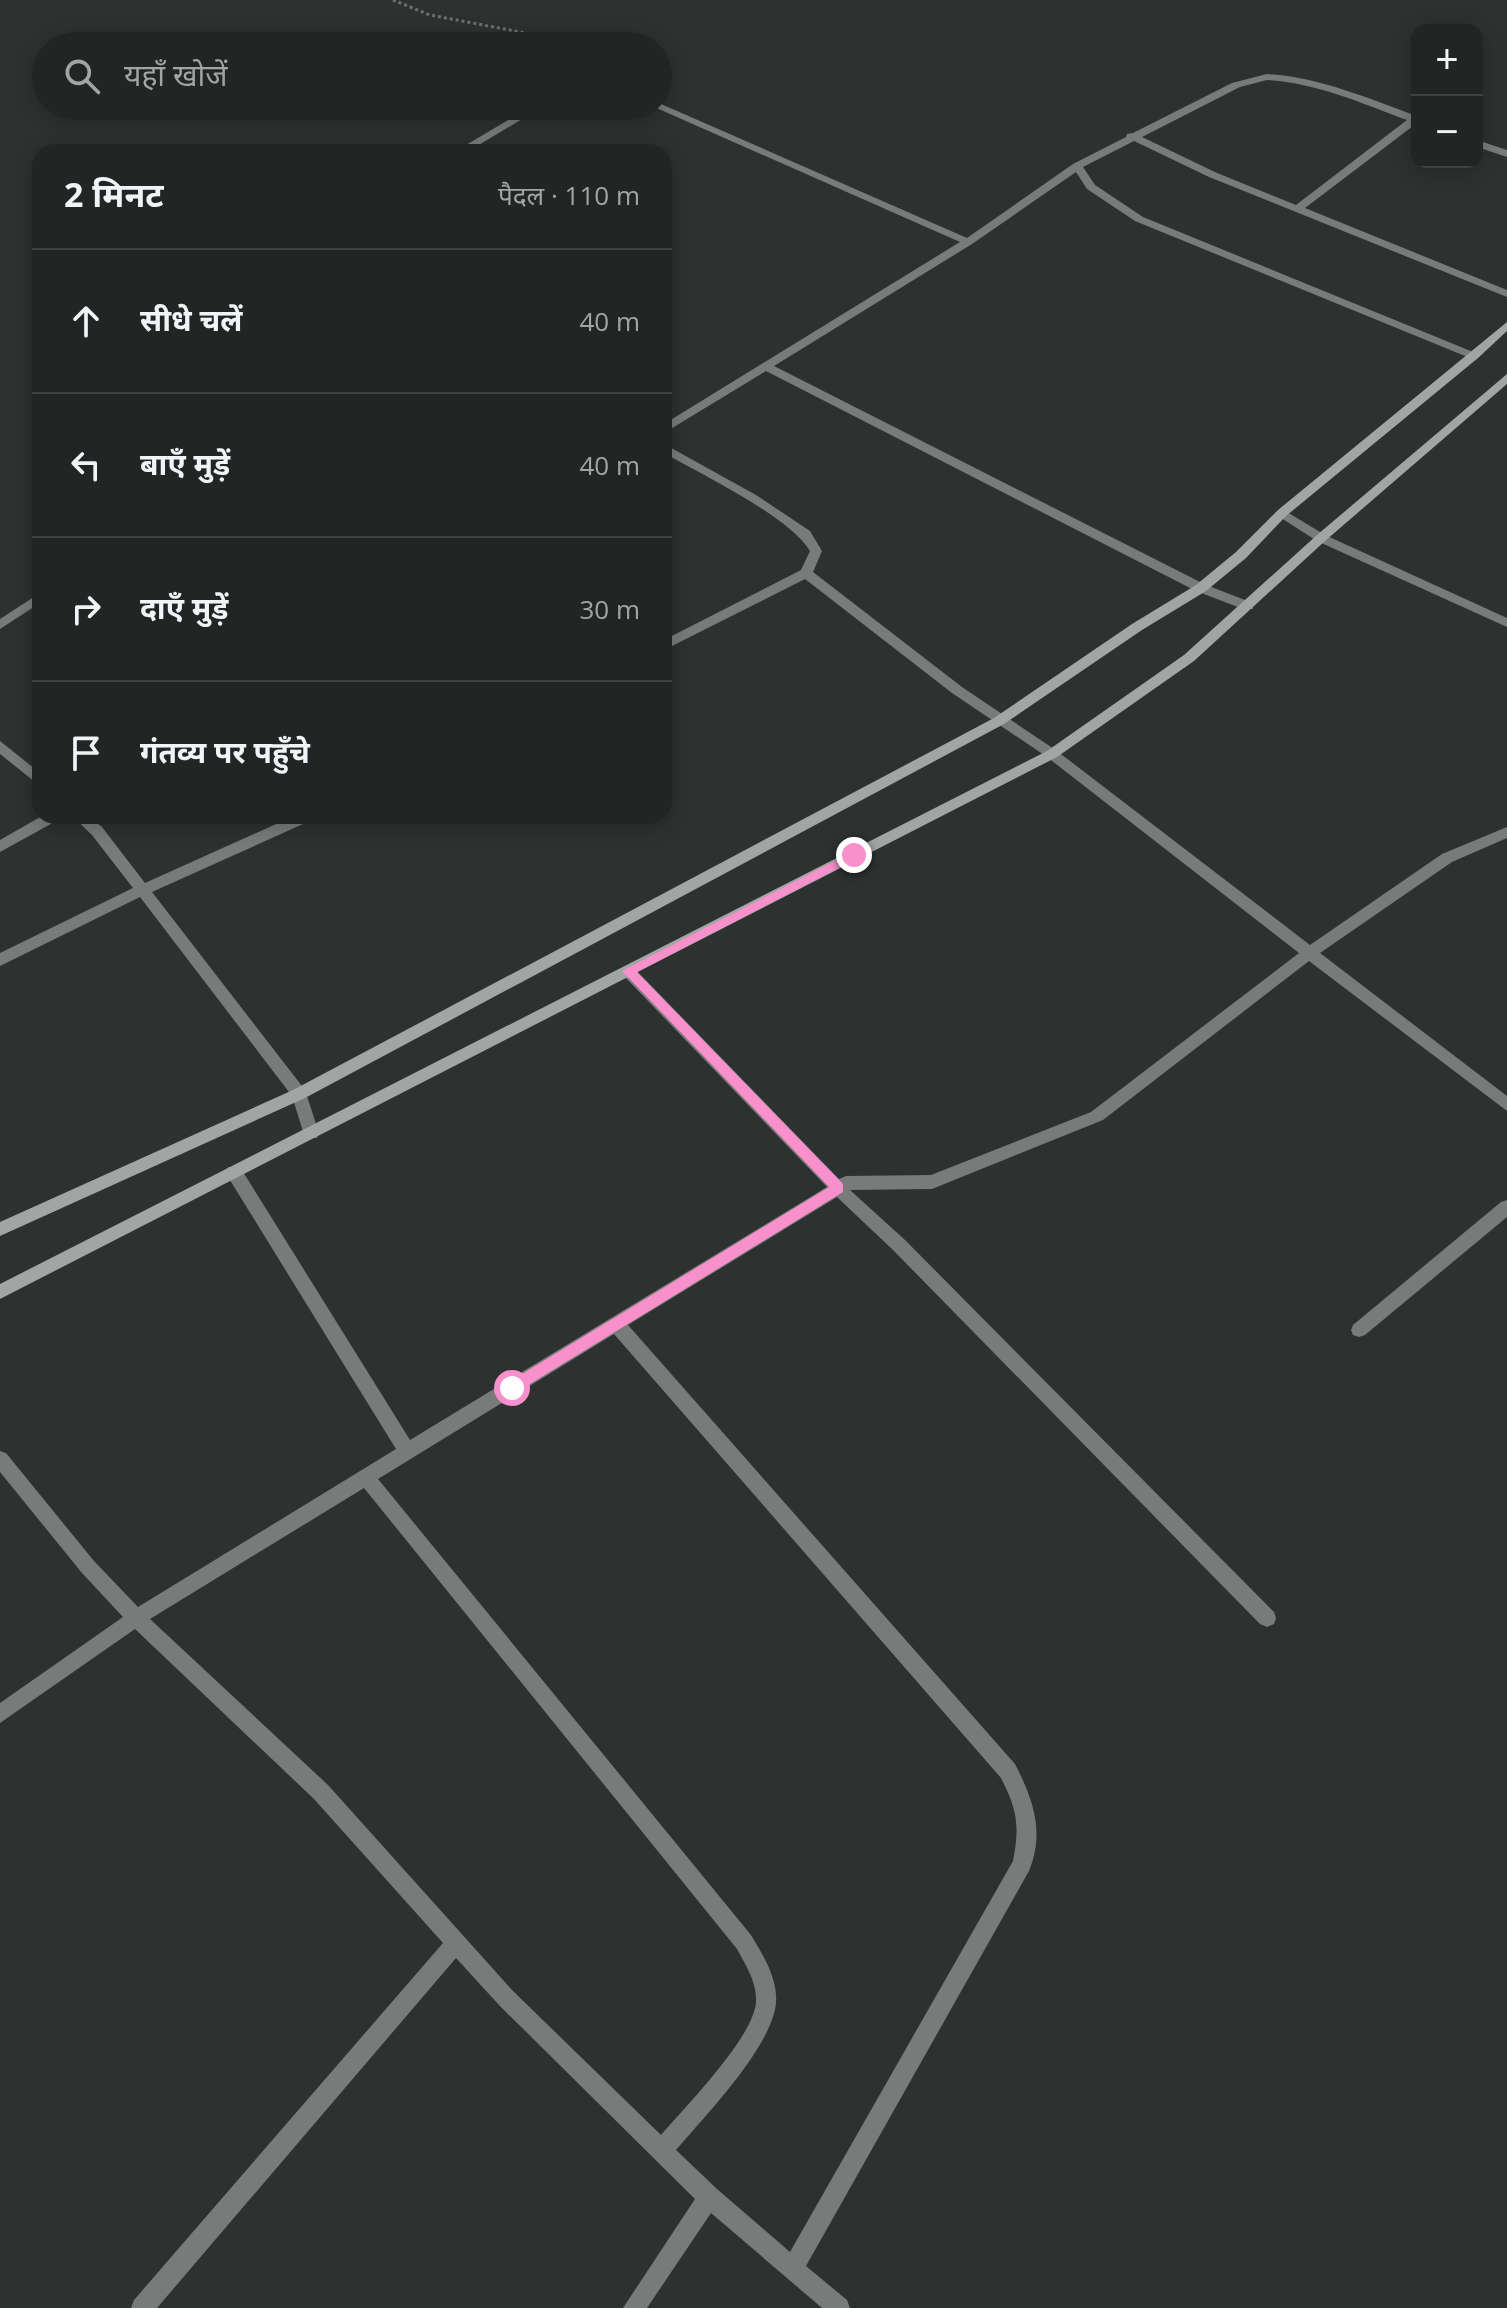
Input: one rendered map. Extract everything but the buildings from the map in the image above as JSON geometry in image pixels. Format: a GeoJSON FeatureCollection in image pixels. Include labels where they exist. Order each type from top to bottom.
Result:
{"type":"FeatureCollection","features":[{"type":"Feature","properties":{"kind":"main road"},"geometry":{"type":"LineString","coordinates":[[0,1229],[299,1094],[999,721],[1137,627],[1201,588],[1241,555],[1282,513],[1474,356],[1507,325]]}},
{"type":"Feature","properties":{"kind":"main road"},"geometry":{"type":"LineString","coordinates":[[0,1292],[1052,754],[1189,658],[1321,538],[1507,378]]}},
{"type":"Feature","properties":{"kind":"street"},"geometry":{"type":"LineString","coordinates":[[672,424],[968,242],[1077,166],[1236,85],[1267,77],[1298,79],[1411,118]]}},
{"type":"Feature","properties":{"kind":"street"},"geometry":{"type":"LineString","coordinates":[[672,113],[968,242]]}},
{"type":"Feature","properties":{"kind":"street"},"geometry":{"type":"LineString","coordinates":[[473,144],[515,120]]}},
{"type":"Feature","properties":{"kind":"street"},"geometry":{"type":"LineString","coordinates":[[1299,208],[1411,124]]}},
{"type":"Feature","properties":{"kind":"street"},"geometry":{"type":"LineString","coordinates":[[1131,136],[1213,175],[1507,294]]}},
{"type":"Feature","properties":{"kind":"street"},"geometry":{"type":"LineString","coordinates":[[1483,145],[1507,154]]}},
{"type":"Feature","properties":{"kind":"street"},"geometry":{"type":"LineString","coordinates":[[1077,166],[1091,187],[1139,219],[1474,356]]}},
{"type":"Feature","properties":{"kind":"street"},"geometry":{"type":"LineString","coordinates":[[766,367],[1201,588],[1248,606]]}},
{"type":"Feature","properties":{"kind":"street"},"geometry":{"type":"LineString","coordinates":[[672,453],[752,498],[806,534],[816,551],[806,573],[672,642]]}},
{"type":"Feature","properties":{"kind":"street"},"geometry":{"type":"LineString","coordinates":[[1282,513],[1321,538],[1507,623]]}},
{"type":"Feature","properties":{"kind":"street"},"geometry":{"type":"LineString","coordinates":[[806,573],[893,643],[999,721],[1052,754],[1507,1105]]}},
{"type":"Feature","properties":{"kind":"street"},"geometry":{"type":"LineString","coordinates":[[0,625],[32,603]]}},
{"type":"Feature","properties":{"kind":"street"},"geometry":{"type":"LineString","coordinates":[[0,746],[32,774]]}},
{"type":"Feature","properties":{"kind":"street"},"geometry":{"type":"LineString","coordinates":[[0,847],[39,824]]}},
{"type":"Feature","properties":{"kind":"street"},"geometry":{"type":"LineString","coordinates":[[89,824],[299,1094],[311,1133]]}},
{"type":"Feature","properties":{"kind":"street"},"geometry":{"type":"LineString","coordinates":[[0,960],[142,890],[289,824]]}},
{"type":"Feature","properties":{"kind":"street"},"geometry":{"type":"LineString","coordinates":[[0,1714],[136,1618],[846,1183],[932,1182],[1097,1116],[1309,953],[1447,858],[1507,832]]}},
{"type":"Feature","properties":{"kind":"street"},"geometry":{"type":"LineString","coordinates":[[628,971],[838,1188],[910,1256],[1267,1618]]}},
{"type":"Feature","properties":{"kind":"street"},"geometry":{"type":"LineString","coordinates":[[234,1172],[408,1452]]}},
{"type":"Feature","properties":{"kind":"street"},"geometry":{"type":"LineString","coordinates":[[1359,1330],[1507,1207]]}},
{"type":"Feature","properties":{"kind":"street"},"geometry":{"type":"LineString","coordinates":[[616,1324],[1008,1771],[1027,1806],[1029,1832],[1022,1864],[792,2269]]}},
{"type":"Feature","properties":{"kind":"street"},"geometry":{"type":"LineString","coordinates":[[0,1459],[88,1567],[136,1618],[321,1792],[506,1998],[709,2197],[839,2308]]}},
{"type":"Feature","properties":{"kind":"street"},"geometry":{"type":"LineString","coordinates":[[366,1477],[744,1942],[764,1978],[767,2008],[749,2043],[662,2151]]}},
{"type":"Feature","properties":{"kind":"street"},"geometry":{"type":"LineString","coordinates":[[142,2308],[456,1943]]}},
{"type":"Feature","properties":{"kind":"street"},"geometry":{"type":"LineString","coordinates":[[634,2308],[709,2197]]}},
{"type":"Feature","properties":{"kind":"path"},"geometry":{"type":"LineString","coordinates":[[393,0],[430,15],[520,32]]}},
{"type":"Feature","properties":{"kind":"route"},"geometry":{"type":"LineString","coordinates":[[512,1388],[838,1188],[628,971],[854,855]]}}]}
